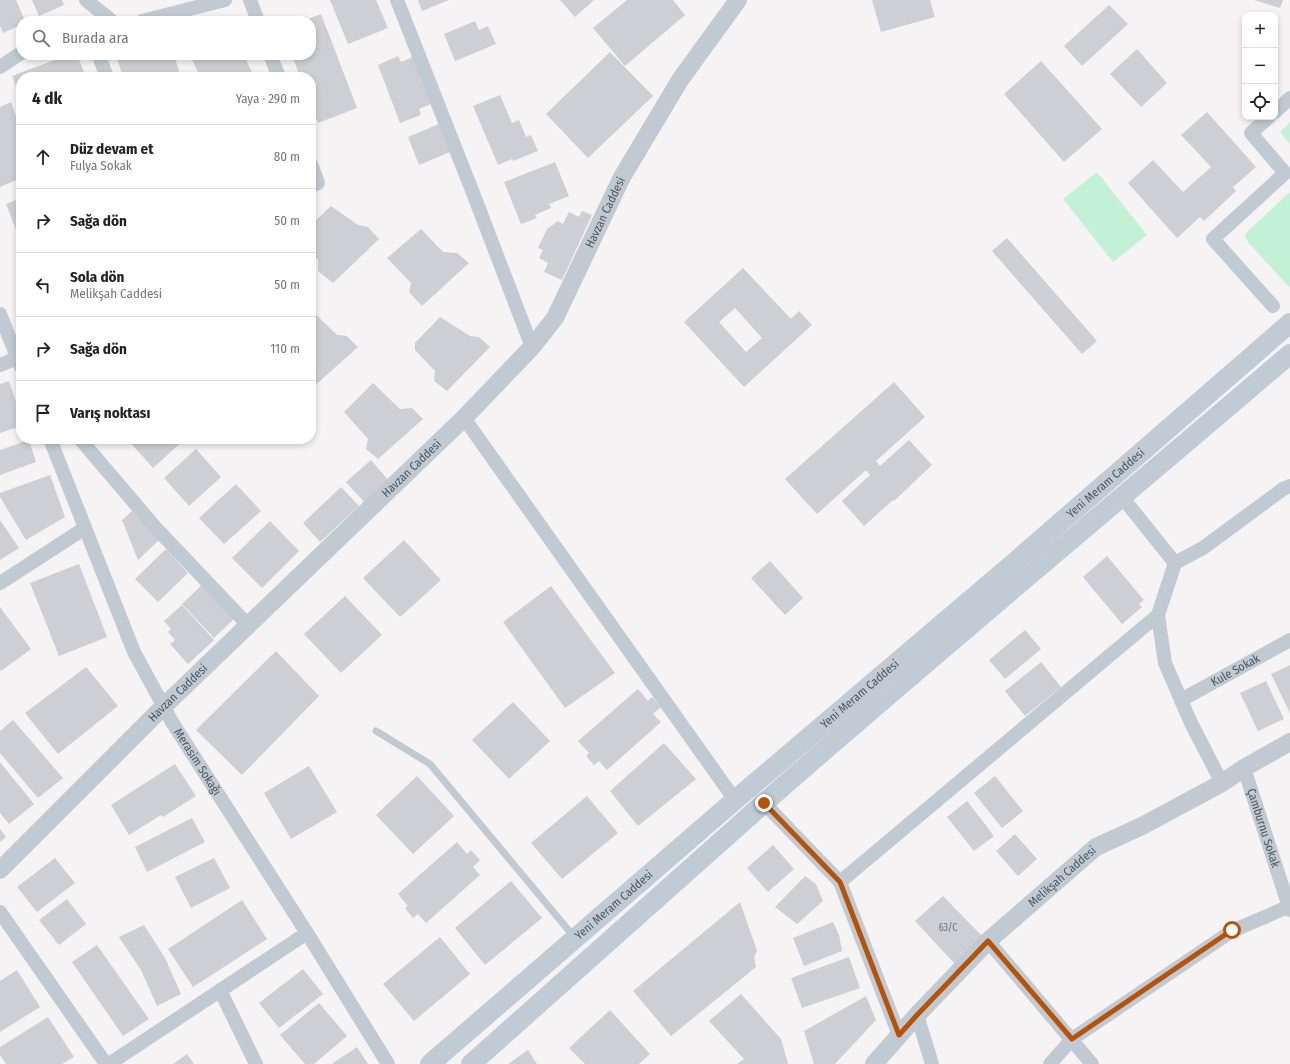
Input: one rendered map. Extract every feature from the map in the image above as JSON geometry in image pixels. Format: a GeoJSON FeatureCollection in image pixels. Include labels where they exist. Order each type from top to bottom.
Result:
{"type":"FeatureCollection","features":[{"type":"Feature","properties":{"kind":"main road","name":"Yeni Meram Caddesi"},"geometry":{"type":"LineString","coordinates":[[430,1064],[735,800],[1016,562],[1290,323]]}},
{"type":"Feature","properties":{"kind":"main road","name":"Yeni Meram Caddesi"},"geometry":{"type":"LineString","coordinates":[[471,1064],[764,803],[1020,582],[1290,354]]}},
{"type":"Feature","properties":{"kind":"street"},"geometry":{"type":"LineString","coordinates":[[86,0],[106,16]]}},
{"type":"Feature","properties":{"kind":"street"},"geometry":{"type":"LineString","coordinates":[[161,16],[223,0]]}},
{"type":"Feature","properties":{"kind":"street"},"geometry":{"type":"LineString","coordinates":[[250,0],[256,16]]}},
{"type":"Feature","properties":{"kind":"street"},"geometry":{"type":"LineString","coordinates":[[397,0],[532,347]]}},
{"type":"Feature","properties":{"kind":"street","name":"Havzan Caddesi"},"geometry":{"type":"LineString","coordinates":[[0,870],[163,707],[464,418],[532,347],[555,318],[622,177],[680,80],[738,0]]}},
{"type":"Feature","properties":{"kind":"street"},"geometry":{"type":"LineString","coordinates":[[0,67],[16,56]]}},
{"type":"Feature","properties":{"kind":"street"},"geometry":{"type":"LineString","coordinates":[[100,60],[105,72]]}},
{"type":"Feature","properties":{"kind":"street"},"geometry":{"type":"LineString","coordinates":[[272,60],[277,72]]}},
{"type":"Feature","properties":{"kind":"street"},"geometry":{"type":"LineString","coordinates":[[1278,109],[1290,98]]}},
{"type":"Feature","properties":{"kind":"street"},"geometry":{"type":"LineString","coordinates":[[1266,120],[1251,133],[1285,173],[1213,239],[1273,306]]}},
{"type":"Feature","properties":{"kind":"street"},"geometry":{"type":"LineString","coordinates":[[0,314],[16,355]]}},
{"type":"Feature","properties":{"kind":"street"},"geometry":{"type":"LineString","coordinates":[[0,365],[16,363]]}},
{"type":"Feature","properties":{"kind":"street"},"geometry":{"type":"LineString","coordinates":[[464,418],[735,800]]}},
{"type":"Feature","properties":{"kind":"street","name":"Merasim Sokağı"},"geometry":{"type":"LineString","coordinates":[[52,444],[134,652],[163,707],[307,933],[388,1064]]}},
{"type":"Feature","properties":{"kind":"street"},"geometry":{"type":"LineString","coordinates":[[84,444],[155,527],[248,625]]}},
{"type":"Feature","properties":{"kind":"street"},"geometry":{"type":"LineString","coordinates":[[1222,783],[1191,723],[1165,663],[1158,614],[1175,563],[1203,548],[1282,489],[1290,486]]}},
{"type":"Feature","properties":{"kind":"street"},"geometry":{"type":"LineString","coordinates":[[1122,497],[1175,563]]}},
{"type":"Feature","properties":{"kind":"street"},"geometry":{"type":"LineString","coordinates":[[0,583],[85,528]]}},
{"type":"Feature","properties":{"kind":"street"},"geometry":{"type":"LineString","coordinates":[[840,882],[1158,614]]}},
{"type":"Feature","properties":{"kind":"street","name":"Kule Sokak"},"geometry":{"type":"LineString","coordinates":[[1181,700],[1290,640]]}},
{"type":"Feature","properties":{"kind":"street","name":"Melikşah Caddesi"},"geometry":{"type":"LineString","coordinates":[[874,1064],[917,1015],[988,941],[1096,847],[1142,826],[1222,783],[1244,768],[1290,742]]}},
{"type":"Feature","properties":{"kind":"street","name":"Çamburnu Sokak"},"geometry":{"type":"LineString","coordinates":[[1244,768],[1290,908]]}},
{"type":"Feature","properties":{"kind":"street"},"geometry":{"type":"LineString","coordinates":[[764,803],[840,882],[899,1035]]}},
{"type":"Feature","properties":{"kind":"street"},"geometry":{"type":"LineString","coordinates":[[1050,1064],[1072,1039],[1232,930],[1290,908]]}},
{"type":"Feature","properties":{"kind":"street"},"geometry":{"type":"LineString","coordinates":[[0,912],[107,1064],[307,933]]}},
{"type":"Feature","properties":{"kind":"street"},"geometry":{"type":"LineString","coordinates":[[988,941],[1092,1064]]}},
{"type":"Feature","properties":{"kind":"street"},"geometry":{"type":"LineString","coordinates":[[220,990],[256,1064]]}},
{"type":"Feature","properties":{"kind":"street"},"geometry":{"type":"LineString","coordinates":[[917,1015],[932,1064]]}},
{"type":"Feature","properties":{"kind":"lane"},"geometry":{"type":"LineString","coordinates":[[376,731],[430,764],[576,938]]}},
{"type":"Feature","properties":{"kind":"green space"},"geometry":{"type":"Polygon","coordinates":[[[1290,122],[1290,144],[1280,132],[1290,122]]]}},
{"type":"Feature","properties":{"kind":"green space"},"geometry":{"type":"Polygon","coordinates":[[[1097,172],[1147,235],[1113,262],[1063,199],[1097,172]]]}},
{"type":"Feature","properties":{"kind":"green space"},"geometry":{"type":"Polygon","coordinates":[[[1290,192],[1289,287],[1248,242],[1245,236],[1247,232],[1290,192]]]}},
{"type":"Feature","properties":{"kind":"building"},"geometry":{"type":"Polygon","coordinates":[[[0,0],[16,0],[23,16],[16,16],[16,27],[3,33],[0,26],[0,0]]]}},
{"type":"Feature","properties":{"kind":"building"},"geometry":{"type":"Polygon","coordinates":[[[32,0],[62,0],[64,5],[39,16],[32,0]]]}},
{"type":"Feature","properties":{"kind":"building"},"geometry":{"type":"Polygon","coordinates":[[[330,0],[376,0],[388,28],[348,44],[330,0]]]}},
{"type":"Feature","properties":{"kind":"building"},"geometry":{"type":"Polygon","coordinates":[[[418,0],[449,0],[422,11],[418,0]]]}},
{"type":"Feature","properties":{"kind":"building"},"geometry":{"type":"Polygon","coordinates":[[[560,0],[594,0],[575,17],[560,0]]]}},
{"type":"Feature","properties":{"kind":"building"},"geometry":{"type":"Polygon","coordinates":[[[627,0],[673,0],[685,15],[625,66],[593,28],[627,0]]]}},
{"type":"Feature","properties":{"kind":"building"},"geometry":{"type":"Polygon","coordinates":[[[872,0],[930,0],[935,17],[881,32],[872,0]]]}},
{"type":"Feature","properties":{"kind":"building"},"geometry":{"type":"Polygon","coordinates":[[[1254,0],[1283,0],[1280,8],[1254,0]]]}},
{"type":"Feature","properties":{"kind":"building"},"geometry":{"type":"Polygon","coordinates":[[[1109,5],[1128,24],[1082,66],[1064,46],[1109,5]]]}},
{"type":"Feature","properties":{"kind":"building"},"geometry":{"type":"Polygon","coordinates":[[[321,14],[357,108],[318,123],[316,118],[316,72],[298,72],[294,60],[316,60],[316,16],[321,14]]]}},
{"type":"Feature","properties":{"kind":"building"},"geometry":{"type":"Polygon","coordinates":[[[475,21],[479,30],[488,26],[496,44],[455,61],[444,34],[475,21]]]}},
{"type":"Feature","properties":{"kind":"building"},"geometry":{"type":"Polygon","coordinates":[[[1137,49],[1167,83],[1141,107],[1110,74],[1137,49]]]}},
{"type":"Feature","properties":{"kind":"building"},"geometry":{"type":"Polygon","coordinates":[[[610,52],[653,96],[588,158],[546,114],[610,52]]]}},
{"type":"Feature","properties":{"kind":"building"},"geometry":{"type":"Polygon","coordinates":[[[398,56],[401,62],[413,57],[431,104],[419,109],[421,115],[400,123],[378,65],[398,56]]]}},
{"type":"Feature","properties":{"kind":"building"},"geometry":{"type":"Polygon","coordinates":[[[55,60],[79,60],[84,72],[23,72],[55,60]]]}},
{"type":"Feature","properties":{"kind":"building"},"geometry":{"type":"Polygon","coordinates":[[[118,60],[176,60],[179,72],[121,72],[118,60]]]}},
{"type":"Feature","properties":{"kind":"building"},"geometry":{"type":"Polygon","coordinates":[[[192,60],[246,60],[252,72],[198,72],[192,60]]]}},
{"type":"Feature","properties":{"kind":"building"},"geometry":{"type":"Polygon","coordinates":[[[1041,61],[1102,129],[1064,162],[1004,94],[1041,61]]]}},
{"type":"Feature","properties":{"kind":"building"},"geometry":{"type":"Polygon","coordinates":[[[16,74],[16,87],[12,76],[16,74]]]}},
{"type":"Feature","properties":{"kind":"building"},"geometry":{"type":"Polygon","coordinates":[[[500,95],[512,123],[519,120],[526,137],[531,135],[538,151],[498,165],[473,106],[500,95]]]}},
{"type":"Feature","properties":{"kind":"building"},"geometry":{"type":"Polygon","coordinates":[[[11,102],[16,116],[16,180],[0,187],[0,107],[11,102]]]}},
{"type":"Feature","properties":{"kind":"building"},"geometry":{"type":"Polygon","coordinates":[[[1207,112],[1256,167],[1233,187],[1236,191],[1204,221],[1200,217],[1177,238],[1128,183],[1153,160],[1183,192],[1211,167],[1181,135],[1207,112]]]}},
{"type":"Feature","properties":{"kind":"building"},"geometry":{"type":"Polygon","coordinates":[[[439,124],[450,152],[419,165],[408,137],[439,124]]]}},
{"type":"Feature","properties":{"kind":"building"},"geometry":{"type":"Polygon","coordinates":[[[555,162],[569,196],[549,204],[551,208],[535,215],[537,218],[521,224],[504,182],[555,162]]]}},
{"type":"Feature","properties":{"kind":"building"},"geometry":{"type":"Polygon","coordinates":[[[16,200],[16,229],[6,204],[16,200]]]}},
{"type":"Feature","properties":{"kind":"building"},"geometry":{"type":"Polygon","coordinates":[[[331,206],[358,225],[368,227],[379,239],[333,283],[318,271],[318,260],[316,257],[316,220],[331,206]]]}},
{"type":"Feature","properties":{"kind":"building"},"geometry":{"type":"Polygon","coordinates":[[[582,211],[592,215],[562,280],[544,272],[548,263],[539,258],[543,250],[538,248],[547,229],[558,221],[563,224],[569,212],[579,217],[582,211]]]}},
{"type":"Feature","properties":{"kind":"building"},"geometry":{"type":"Polygon","coordinates":[[[421,229],[443,252],[457,253],[469,263],[422,306],[409,292],[411,283],[387,258],[421,229]]]}},
{"type":"Feature","properties":{"kind":"building"},"geometry":{"type":"Polygon","coordinates":[[[1007,238],[1097,341],[1082,354],[992,251],[1007,238]]]}},
{"type":"Feature","properties":{"kind":"building"},"geometry":{"type":"Polygon","coordinates":[[[743,268],[791,319],[799,311],[812,325],[744,387],[684,322],[743,268]],[[735,308],[719,322],[746,352],[762,338],[735,308]]]}},
{"type":"Feature","properties":{"kind":"building"},"geometry":{"type":"Polygon","coordinates":[[[316,315],[337,335],[347,336],[358,347],[316,385],[316,315]]]}},
{"type":"Feature","properties":{"kind":"building"},"geometry":{"type":"Polygon","coordinates":[[[440,317],[470,336],[479,337],[490,347],[447,391],[434,381],[435,371],[415,350],[415,343],[440,317]]]}},
{"type":"Feature","properties":{"kind":"building"},"geometry":{"type":"Polygon","coordinates":[[[9,381],[16,402],[16,428],[0,433],[0,384],[9,381]]]}},
{"type":"Feature","properties":{"kind":"building"},"geometry":{"type":"Polygon","coordinates":[[[894,382],[925,417],[876,461],[880,466],[909,440],[932,465],[894,501],[893,500],[864,526],[842,501],[870,475],[866,470],[817,514],[785,479],[894,382]]]}},
{"type":"Feature","properties":{"kind":"building"},"geometry":{"type":"Polygon","coordinates":[[[373,383],[400,409],[412,408],[423,419],[378,459],[366,449],[368,439],[344,412],[373,383]]]}},
{"type":"Feature","properties":{"kind":"building"},"geometry":{"type":"Polygon","coordinates":[[[17,444],[30,444],[36,462],[0,475],[0,450],[17,444]]]}},
{"type":"Feature","properties":{"kind":"building"},"geometry":{"type":"Polygon","coordinates":[[[132,444],[179,444],[153,468],[132,444]]]}},
{"type":"Feature","properties":{"kind":"building"},"geometry":{"type":"Polygon","coordinates":[[[196,449],[221,477],[189,506],[164,478],[196,449]]]}},
{"type":"Feature","properties":{"kind":"building"},"geometry":{"type":"Polygon","coordinates":[[[371,460],[389,481],[364,502],[346,482],[371,460]]]}},
{"type":"Feature","properties":{"kind":"building"},"geometry":{"type":"Polygon","coordinates":[[[50,475],[65,517],[26,540],[0,497],[0,493],[50,475]]]}},
{"type":"Feature","properties":{"kind":"building"},"geometry":{"type":"Polygon","coordinates":[[[236,484],[261,511],[224,544],[199,518],[236,484]]]}},
{"type":"Feature","properties":{"kind":"building"},"geometry":{"type":"Polygon","coordinates":[[[341,487],[359,506],[320,542],[303,523],[341,487]]]}},
{"type":"Feature","properties":{"kind":"building"},"geometry":{"type":"Polygon","coordinates":[[[132,511],[159,540],[138,560],[122,520],[132,511]]]}},
{"type":"Feature","properties":{"kind":"building"},"geometry":{"type":"Polygon","coordinates":[[[0,520],[19,548],[0,560],[0,520]]]}},
{"type":"Feature","properties":{"kind":"building"},"geometry":{"type":"Polygon","coordinates":[[[270,521],[299,551],[262,588],[232,558],[270,521]]]}},
{"type":"Feature","properties":{"kind":"building"},"geometry":{"type":"Polygon","coordinates":[[[404,540],[441,580],[400,617],[363,578],[404,540]]]}},
{"type":"Feature","properties":{"kind":"building"},"geometry":{"type":"Polygon","coordinates":[[[166,549],[188,573],[158,602],[135,579],[166,549]]]}},
{"type":"Feature","properties":{"kind":"building"},"geometry":{"type":"Polygon","coordinates":[[[1107,556],[1144,600],[1139,604],[1142,607],[1122,624],[1083,577],[1107,556]]]}},
{"type":"Feature","properties":{"kind":"building"},"geometry":{"type":"Polygon","coordinates":[[[770,561],[803,598],[785,615],[751,578],[770,561]]]}},
{"type":"Feature","properties":{"kind":"building"},"geometry":{"type":"Polygon","coordinates":[[[79,564],[107,637],[59,656],[30,583],[79,564]]]}},
{"type":"Feature","properties":{"kind":"building"},"geometry":{"type":"Polygon","coordinates":[[[203,584],[235,618],[214,638],[182,604],[203,584]]]}},
{"type":"Feature","properties":{"kind":"building"},"geometry":{"type":"Polygon","coordinates":[[[551,586],[615,673],[565,708],[503,622],[551,586]]]}},
{"type":"Feature","properties":{"kind":"building"},"geometry":{"type":"Polygon","coordinates":[[[345,596],[382,635],[341,673],[304,634],[345,596]]]}},
{"type":"Feature","properties":{"kind":"building"},"geometry":{"type":"Polygon","coordinates":[[[182,605],[214,640],[188,664],[170,644],[175,640],[168,632],[171,629],[164,621],[182,605]]]}},
{"type":"Feature","properties":{"kind":"building"},"geometry":{"type":"Polygon","coordinates":[[[0,607],[31,649],[1,671],[0,669],[0,607]]]}},
{"type":"Feature","properties":{"kind":"building"},"geometry":{"type":"Polygon","coordinates":[[[1025,630],[1041,649],[1005,679],[989,660],[1025,630]]]}},
{"type":"Feature","properties":{"kind":"building"},"geometry":{"type":"Polygon","coordinates":[[[276,651],[319,696],[242,775],[196,730],[276,651]]]}},
{"type":"Feature","properties":{"kind":"building"},"geometry":{"type":"Polygon","coordinates":[[[1041,662],[1061,687],[1025,716],[1005,691],[1041,662]]]}},
{"type":"Feature","properties":{"kind":"building"},"geometry":{"type":"Polygon","coordinates":[[[1290,665],[1290,713],[1271,674],[1290,665]]]}},
{"type":"Feature","properties":{"kind":"building"},"geometry":{"type":"Polygon","coordinates":[[[86,667],[118,706],[58,754],[25,713],[86,667]]]}},
{"type":"Feature","properties":{"kind":"building"},"geometry":{"type":"Polygon","coordinates":[[[1266,681],[1284,719],[1258,731],[1240,693],[1266,681]]]}},
{"type":"Feature","properties":{"kind":"building"},"geometry":{"type":"Polygon","coordinates":[[[638,689],[648,701],[652,697],[661,707],[653,714],[661,722],[607,770],[599,761],[594,765],[586,756],[589,753],[578,741],[638,689]]]}},
{"type":"Feature","properties":{"kind":"building"},"geometry":{"type":"Polygon","coordinates":[[[513,702],[550,741],[509,779],[472,740],[513,702]]]}},
{"type":"Feature","properties":{"kind":"building"},"geometry":{"type":"Polygon","coordinates":[[[13,720],[63,778],[38,798],[0,753],[0,731],[13,720]]]}},
{"type":"Feature","properties":{"kind":"building"},"geometry":{"type":"Polygon","coordinates":[[[664,743],[696,779],[638,826],[610,791],[664,743]]]}},
{"type":"Feature","properties":{"kind":"building"},"geometry":{"type":"Polygon","coordinates":[[[0,762],[34,804],[9,824],[0,813],[0,762]]]}},
{"type":"Feature","properties":{"kind":"building"},"geometry":{"type":"Polygon","coordinates":[[[175,764],[196,796],[163,817],[161,815],[129,835],[111,805],[175,764]]]}},
{"type":"Feature","properties":{"kind":"building"},"geometry":{"type":"Polygon","coordinates":[[[309,766],[337,812],[291,839],[264,793],[309,766]]]}},
{"type":"Feature","properties":{"kind":"building"},"geometry":{"type":"Polygon","coordinates":[[[417,776],[454,816],[413,854],[376,815],[417,776]]]}},
{"type":"Feature","properties":{"kind":"building"},"geometry":{"type":"Polygon","coordinates":[[[995,776],[1023,811],[1002,828],[974,793],[995,776]]]}},
{"type":"Feature","properties":{"kind":"building"},"geometry":{"type":"Polygon","coordinates":[[[587,796],[618,833],[562,879],[531,843],[587,796]]]}},
{"type":"Feature","properties":{"kind":"building"},"geometry":{"type":"Polygon","coordinates":[[[967,801],[994,836],[974,851],[947,817],[967,801]]]}},
{"type":"Feature","properties":{"kind":"building"},"geometry":{"type":"Polygon","coordinates":[[[192,818],[205,842],[147,872],[135,847],[192,818]]]}},
{"type":"Feature","properties":{"kind":"building"},"geometry":{"type":"Polygon","coordinates":[[[0,829],[6,837],[0,842],[0,829]]]}},
{"type":"Feature","properties":{"kind":"building"},"geometry":{"type":"Polygon","coordinates":[[[1015,834],[1037,859],[1018,876],[996,851],[1015,834]]]}},
{"type":"Feature","properties":{"kind":"building"},"geometry":{"type":"Polygon","coordinates":[[[457,842],[467,854],[471,850],[480,860],[473,867],[480,875],[426,923],[418,914],[413,918],[405,908],[408,906],[398,894],[457,842]]]}},
{"type":"Feature","properties":{"kind":"building"},"geometry":{"type":"Polygon","coordinates":[[[773,845],[794,869],[768,892],[747,868],[773,845]]]}},
{"type":"Feature","properties":{"kind":"building"},"geometry":{"type":"Polygon","coordinates":[[[55,858],[75,883],[37,912],[17,887],[55,858]]]}},
{"type":"Feature","properties":{"kind":"building"},"geometry":{"type":"Polygon","coordinates":[[[214,858],[230,888],[191,908],[175,877],[214,858]]]}},
{"type":"Feature","properties":{"kind":"building"},"geometry":{"type":"Polygon","coordinates":[[[805,876],[816,884],[823,901],[797,924],[775,907],[805,876]]]}},
{"type":"Feature","properties":{"kind":"building"},"geometry":{"type":"Polygon","coordinates":[[[511,881],[542,918],[485,965],[455,928],[511,881]]]}},
{"type":"Feature","properties":{"kind":"building"},"geometry":{"type":"Polygon","coordinates":[[[943,896],[982,936],[955,964],[915,921],[943,896]]]}},
{"type":"Feature","properties":{"kind":"building"},"geometry":{"type":"Polygon","coordinates":[[[67,899],[86,924],[59,945],[39,920],[67,899]]]}},
{"type":"Feature","properties":{"kind":"building"},"geometry":{"type":"Polygon","coordinates":[[[242,900],[267,939],[193,987],[168,949],[242,900]]]}},
{"type":"Feature","properties":{"kind":"building"},"geometry":{"type":"Polygon","coordinates":[[[740,902],[757,951],[754,957],[756,967],[671,1036],[633,991],[740,902]]]}},
{"type":"Feature","properties":{"kind":"building"},"geometry":{"type":"Polygon","coordinates":[[[833,922],[839,935],[842,951],[804,966],[793,938],[833,922]]]}},
{"type":"Feature","properties":{"kind":"building"},"geometry":{"type":"Polygon","coordinates":[[[144,925],[165,958],[181,994],[157,1006],[141,970],[119,937],[144,925]]]}},
{"type":"Feature","properties":{"kind":"building"},"geometry":{"type":"Polygon","coordinates":[[[440,937],[470,974],[414,1021],[383,984],[440,937]]]}},
{"type":"Feature","properties":{"kind":"building"},"geometry":{"type":"Polygon","coordinates":[[[97,945],[149,1019],[123,1036],[72,962],[97,945]]]}},
{"type":"Feature","properties":{"kind":"building"},"geometry":{"type":"Polygon","coordinates":[[[849,957],[860,988],[802,1008],[791,978],[849,957]]]}},
{"type":"Feature","properties":{"kind":"building"},"geometry":{"type":"Polygon","coordinates":[[[303,969],[323,994],[279,1028],[259,1003],[303,969]]]}},
{"type":"Feature","properties":{"kind":"building"},"geometry":{"type":"Polygon","coordinates":[[[17,970],[40,1007],[0,1032],[0,981],[17,970]]]}},
{"type":"Feature","properties":{"kind":"building"},"geometry":{"type":"Polygon","coordinates":[[[741,994],[781,1039],[788,1064],[737,1064],[744,1059],[709,1021],[741,994]]]}},
{"type":"Feature","properties":{"kind":"building"},"geometry":{"type":"Polygon","coordinates":[[[866,996],[876,1020],[835,1064],[814,1064],[804,1031],[866,996]]]}},
{"type":"Feature","properties":{"kind":"building"},"geometry":{"type":"Polygon","coordinates":[[[319,1003],[347,1036],[314,1064],[305,1064],[280,1035],[319,1003]]]}},
{"type":"Feature","properties":{"kind":"building"},"geometry":{"type":"Polygon","coordinates":[[[610,1010],[650,1054],[639,1064],[585,1064],[569,1048],[610,1010]]]}},
{"type":"Feature","properties":{"kind":"building"},"geometry":{"type":"Polygon","coordinates":[[[48,1017],[74,1057],[62,1064],[6,1064],[0,1055],[0,1047],[48,1017]]]}},
{"type":"Feature","properties":{"kind":"building"},"geometry":{"type":"Polygon","coordinates":[[[357,1047],[368,1064],[333,1064],[333,1063],[357,1047]]]}},
{"type":"Feature","properties":{"kind":"building"},"geometry":{"type":"Polygon","coordinates":[[[528,1050],[537,1064],[508,1064],[528,1050]]]}},
{"type":"Feature","properties":{"kind":"building"},"geometry":{"type":"Polygon","coordinates":[[[187,1054],[194,1064],[173,1064],[187,1054]]]}},
{"type":"Feature","properties":{"kind":"route"},"geometry":{"type":"LineString","coordinates":[[764,803],[840,882],[899,1035],[988,941],[1072,1039],[1232,930]]}}]}
